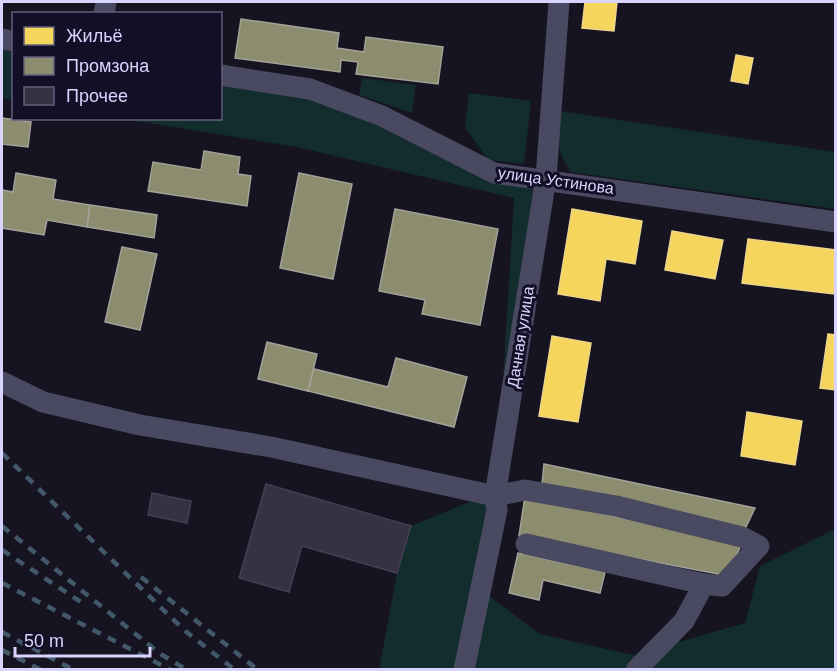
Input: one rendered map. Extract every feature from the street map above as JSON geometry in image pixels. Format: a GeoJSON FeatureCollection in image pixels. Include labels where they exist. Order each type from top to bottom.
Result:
{"type":"FeatureCollection","features":[{"type":"Feature","properties":{"kind":"street","name":"Дачная улица"},"geometry":{"type":"LineString","coordinates":[[464,669],[497,510],[495,496],[546,178],[559,2]]}},
{"type":"Feature","properties":{"kind":"street","name":"улица Устинова"},"geometry":{"type":"LineString","coordinates":[[222,75],[310,89],[382,116],[494,172],[836,222]]}},
{"type":"Feature","properties":{"kind":"street"},"geometry":{"type":"LineString","coordinates":[[2,382],[43,402],[140,425],[271,447],[495,496],[525,490],[616,506],[742,537],[759,546],[722,586],[704,584],[526,544]]}},
{"type":"Feature","properties":{"kind":"street"},"geometry":{"type":"LineString","coordinates":[[636,669],[684,621],[704,584]]}},
{"type":"Feature","properties":{"kind":"green space"},"geometry":{"type":"Polygon","coordinates":[[[2,39],[12,41],[12,100],[2,98],[2,39]]]}},
{"type":"Feature","properties":{"kind":"green space"},"geometry":{"type":"Polygon","coordinates":[[[222,75],[310,89],[541,182],[501,416],[514,198],[297,147],[130,120],[222,120],[222,75]]]}},
{"type":"Feature","properties":{"kind":"green space"},"geometry":{"type":"Polygon","coordinates":[[[362,78],[416,85],[412,113],[359,95],[362,78]]]}},
{"type":"Feature","properties":{"kind":"green space"},"geometry":{"type":"Polygon","coordinates":[[[469,93],[531,101],[524,164],[488,160],[465,127],[469,93]]]}},
{"type":"Feature","properties":{"kind":"green space"},"geometry":{"type":"Polygon","coordinates":[[[560,111],[835,152],[835,209],[571,172],[562,157],[558,143],[560,111]]]}},
{"type":"Feature","properties":{"kind":"green space"},"geometry":{"type":"Polygon","coordinates":[[[477,499],[497,510],[481,590],[540,634],[633,655],[745,623],[760,566],[835,529],[835,669],[379,670],[397,573],[411,526],[477,499]]]}},
{"type":"Feature","properties":{"kind":"building: Жильё"},"geometry":{"type":"Polygon","coordinates":[[[585,2],[617,2],[614,31],[582,28],[585,2]]]}},
{"type":"Feature","properties":{"kind":"building: Жильё"},"geometry":{"type":"Polygon","coordinates":[[[736,55],[753,58],[748,84],[731,81],[736,55]]]}},
{"type":"Feature","properties":{"kind":"building: Жильё"},"geometry":{"type":"Polygon","coordinates":[[[572,209],[642,221],[635,264],[606,259],[600,301],[558,294],[572,209]]]}},
{"type":"Feature","properties":{"kind":"building: Жильё"},"geometry":{"type":"Polygon","coordinates":[[[672,231],[723,240],[715,279],[665,270],[672,231]]]}},
{"type":"Feature","properties":{"kind":"building: Жильё"},"geometry":{"type":"Polygon","coordinates":[[[748,239],[836,250],[834,294],[742,283],[748,239]]]}},
{"type":"Feature","properties":{"kind":"building: Жильё"},"geometry":{"type":"Polygon","coordinates":[[[828,334],[836,335],[836,390],[820,388],[828,334]]]}},
{"type":"Feature","properties":{"kind":"building: Жильё"},"geometry":{"type":"Polygon","coordinates":[[[552,336],[591,343],[578,422],[539,416],[552,336]]]}},
{"type":"Feature","properties":{"kind":"building: Жильё"},"geometry":{"type":"Polygon","coordinates":[[[747,412],[802,421],[795,465],[741,456],[747,412]]]}},
{"type":"Feature","properties":{"kind":"building: Промзона"},"geometry":{"type":"Polygon","coordinates":[[[241,19],[339,33],[337,48],[364,52],[366,37],[443,47],[438,84],[356,74],[358,62],[341,60],[340,72],[235,58],[241,19]]]}},
{"type":"Feature","properties":{"kind":"building: Промзона"},"geometry":{"type":"Polygon","coordinates":[[[2,118],[31,122],[28,147],[2,144],[2,118]]]}},
{"type":"Feature","properties":{"kind":"building: Промзона"},"geometry":{"type":"Polygon","coordinates":[[[204,151],[240,157],[238,174],[251,176],[247,206],[148,191],[153,162],[201,170],[204,151]]]}},
{"type":"Feature","properties":{"kind":"building: Промзона"},"geometry":{"type":"Polygon","coordinates":[[[16,173],[56,180],[53,199],[90,205],[87,227],[47,220],[44,235],[2,228],[2,190],[13,192],[16,173]]]}},
{"type":"Feature","properties":{"kind":"building: Промзона"},"geometry":{"type":"Polygon","coordinates":[[[299,173],[352,184],[333,279],[280,268],[299,173]]]}},
{"type":"Feature","properties":{"kind":"building: Промзона"},"geometry":{"type":"Polygon","coordinates":[[[90,205],[157,215],[154,238],[87,227],[90,205]]]}},
{"type":"Feature","properties":{"kind":"building: Промзона"},"geometry":{"type":"Polygon","coordinates":[[[395,209],[498,229],[480,325],[422,314],[425,300],[379,291],[395,209]]]}},
{"type":"Feature","properties":{"kind":"building: Промзона"},"geometry":{"type":"Polygon","coordinates":[[[122,247],[157,254],[140,330],[105,322],[122,247]]]}},
{"type":"Feature","properties":{"kind":"building: Промзона"},"geometry":{"type":"Polygon","coordinates":[[[267,342],[317,354],[308,391],[258,379],[267,342]]]}},
{"type":"Feature","properties":{"kind":"building: Промзона"},"geometry":{"type":"Polygon","coordinates":[[[396,358],[467,377],[454,427],[308,391],[314,369],[388,387],[396,358]]]}},
{"type":"Feature","properties":{"kind":"building: Промзона"},"geometry":{"type":"Polygon","coordinates":[[[544,464],[755,508],[745,529],[542,484],[544,464]]]}},
{"type":"Feature","properties":{"kind":"building: Промзона"},"geometry":{"type":"Polygon","coordinates":[[[525,496],[741,545],[728,576],[519,536],[525,496]]]}},
{"type":"Feature","properties":{"kind":"building: Промзона"},"geometry":{"type":"Polygon","coordinates":[[[518,553],[605,572],[600,593],[543,580],[539,600],[509,593],[518,553]]]}},
{"type":"Feature","properties":{"kind":"building: Прочее"},"geometry":{"type":"Polygon","coordinates":[[[266,484],[411,526],[397,573],[302,546],[289,592],[239,578],[266,484]]]}},
{"type":"Feature","properties":{"kind":"building: Прочее"},"geometry":{"type":"Polygon","coordinates":[[[152,493],[191,501],[187,523],[148,515],[152,493]]]}},
{"type":"Feature","properties":{"kind":"railway"},"geometry":{"type":"LineString","coordinates":[[2,453],[184,630],[235,670]]}},
{"type":"Feature","properties":{"kind":"railway"},"geometry":{"type":"LineString","coordinates":[[2,526],[159,653],[187,670]]}},
{"type":"Feature","properties":{"kind":"railway"},"geometry":{"type":"LineString","coordinates":[[2,550],[87,606]]}},
{"type":"Feature","properties":{"kind":"railway"},"geometry":{"type":"LineString","coordinates":[[141,577],[258,670]]}},
{"type":"Feature","properties":{"kind":"railway"},"geometry":{"type":"LineString","coordinates":[[2,583],[171,670]]}},
{"type":"Feature","properties":{"kind":"railway"},"geometry":{"type":"LineString","coordinates":[[2,632],[74,670]]}},
{"type":"Feature","properties":{"kind":"railway"},"geometry":{"type":"LineString","coordinates":[[2,650],[41,670]]}}]}
